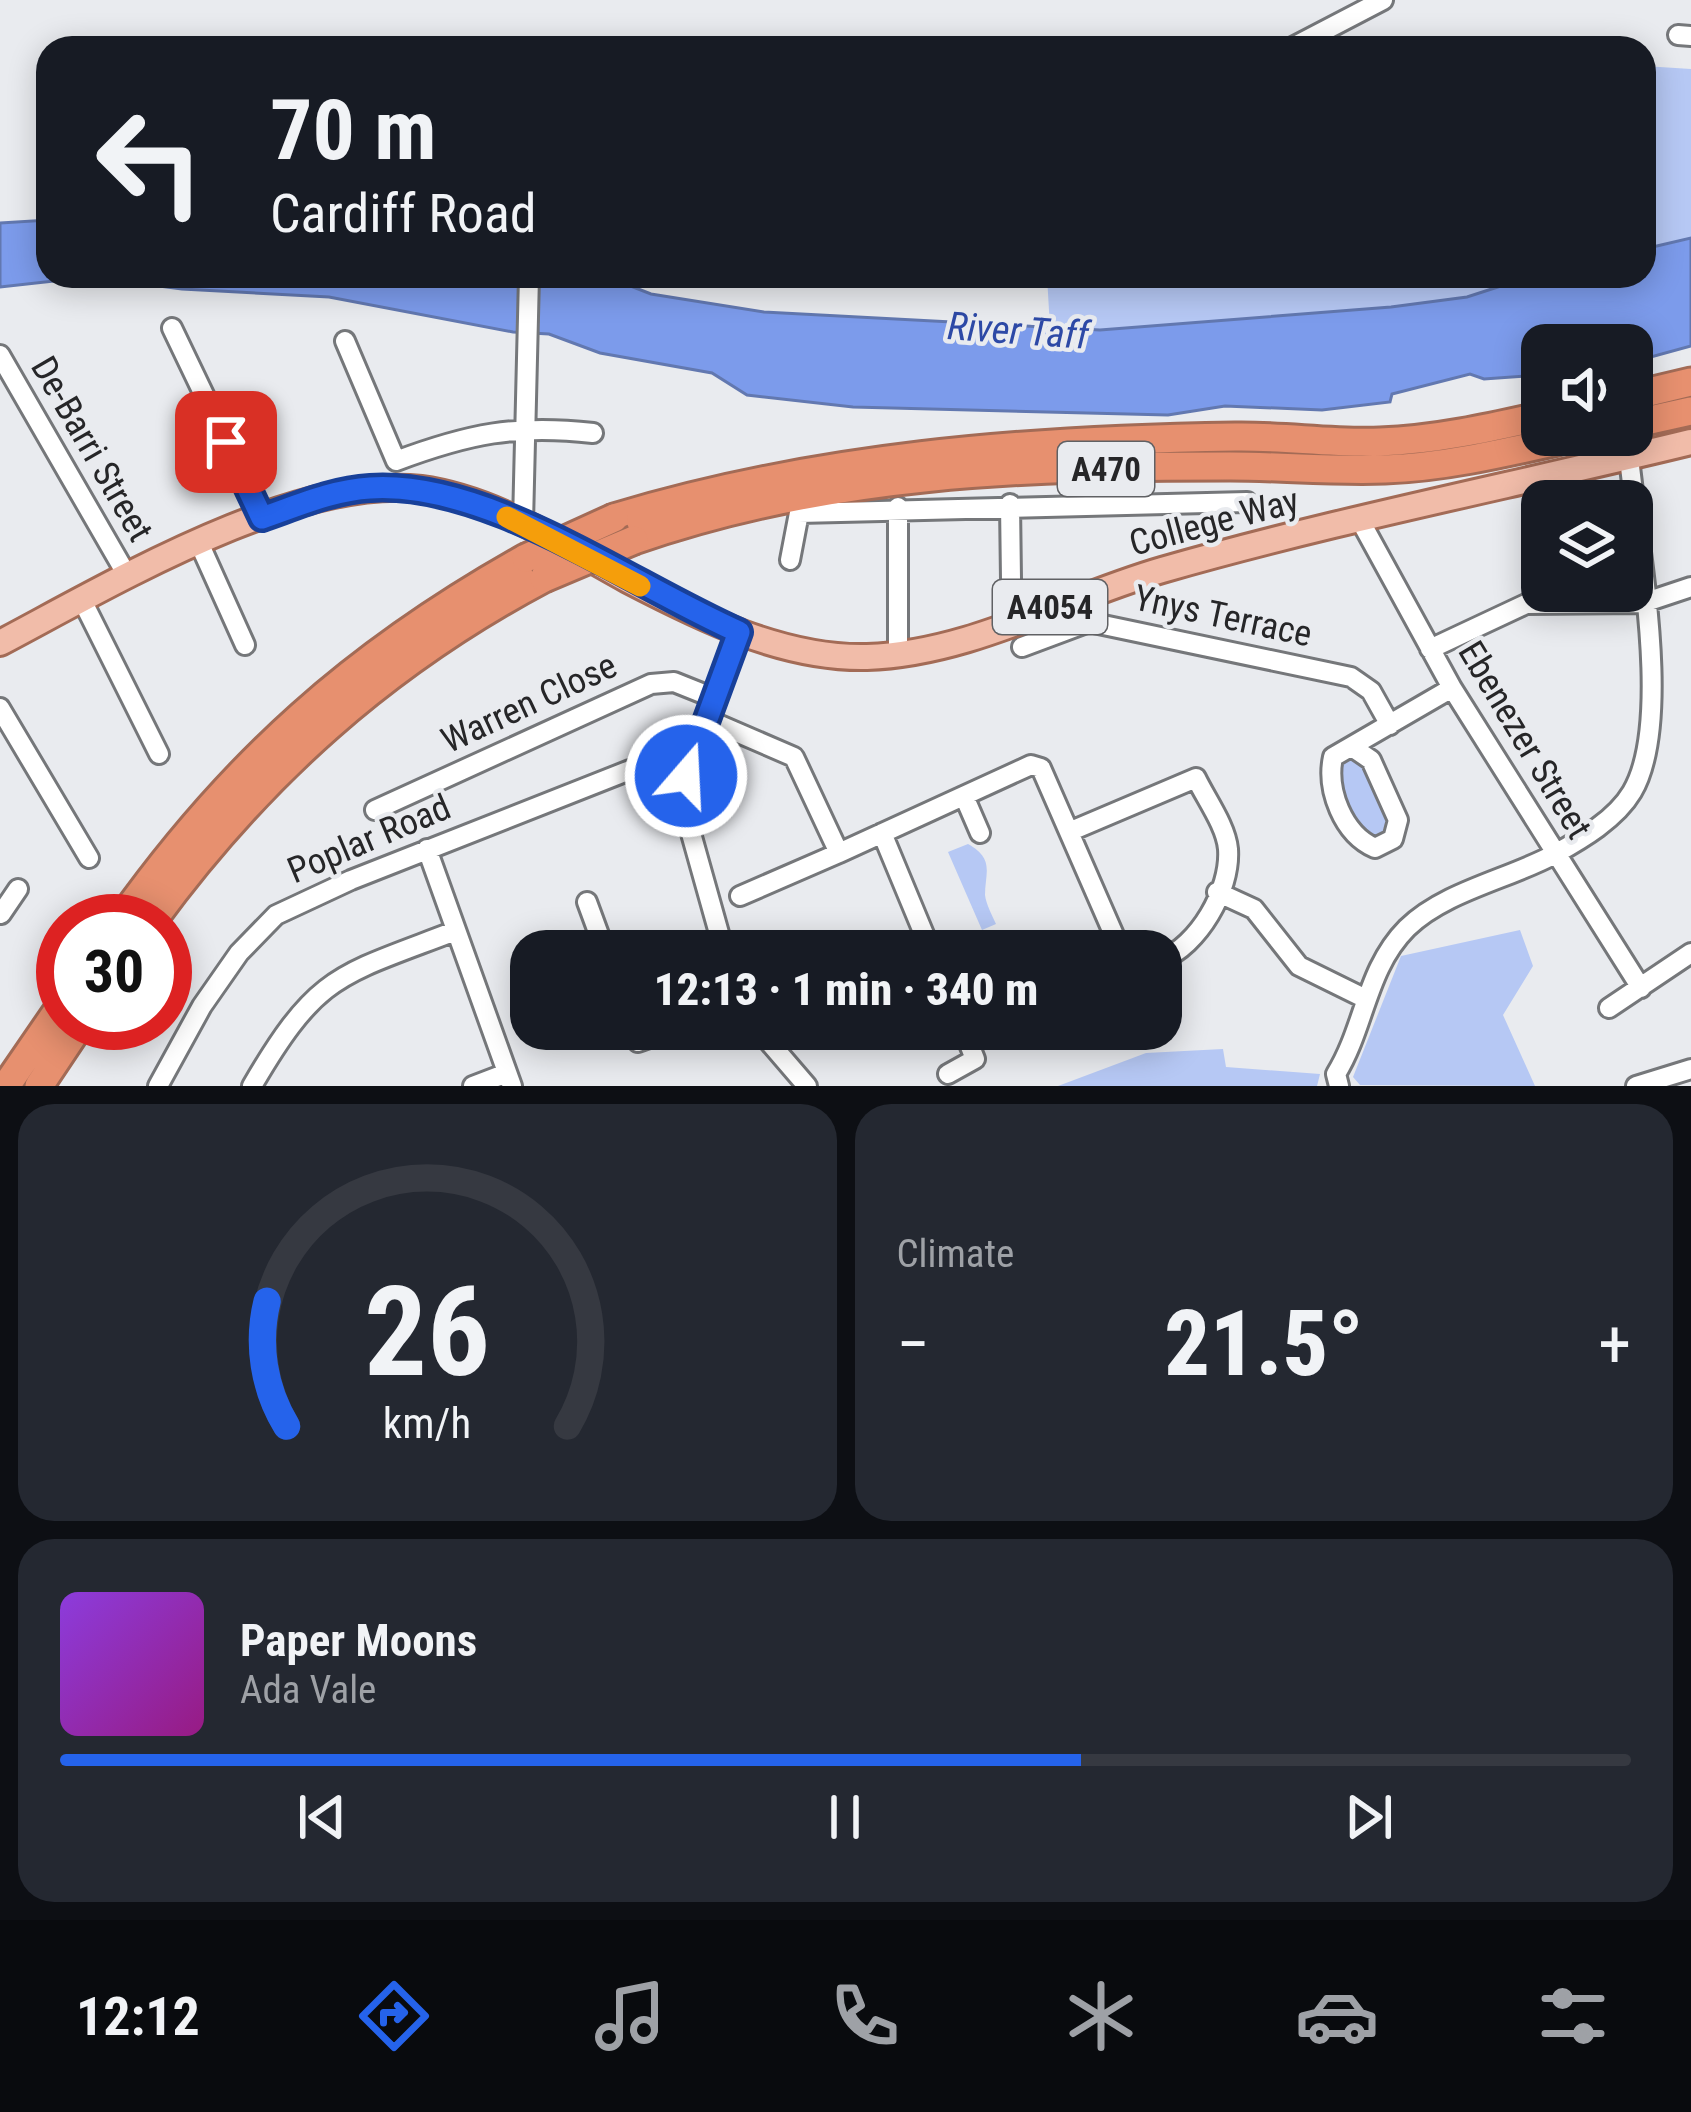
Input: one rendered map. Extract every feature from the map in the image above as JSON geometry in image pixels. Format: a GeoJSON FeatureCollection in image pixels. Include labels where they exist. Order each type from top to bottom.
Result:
{"type":"FeatureCollection","features":[{"type":"Feature","properties":{"kind":"highway"},"geometry":{"type":"LineString","coordinates":[[1653,391],[1691,382]]}},
{"type":"Feature","properties":{"kind":"highway"},"geometry":{"type":"LineString","coordinates":[[1653,419],[1691,411]]}},
{"type":"Feature","properties":{"kind":"highway","name":"A470"},"geometry":{"type":"LineString","coordinates":[[173,894],[249,798],[338,713],[535,568],[614,518],[703,491],[828,465],[1236,437],[1380,442],[1469,433],[1521,421]]}},
{"type":"Feature","properties":{"kind":"highway","name":"A470"},"geometry":{"type":"LineString","coordinates":[[141,894],[220,791],[322,693],[395,637],[535,568],[726,510],[831,486],[897,478],[1228,466],[1389,469],[1521,446]]}},
{"type":"Feature","properties":{"kind":"highway"},"geometry":{"type":"LineString","coordinates":[[6,1086],[36,1042]]}},
{"type":"Feature","properties":{"kind":"highway"},"geometry":{"type":"LineString","coordinates":[[39,1086],[63,1050]]}},
{"type":"Feature","properties":{"kind":"main road","name":"A4054"},"geometry":{"type":"LineString","coordinates":[[1361,522],[1691,442]]}},
{"type":"Feature","properties":{"kind":"main road","name":"A4054"},"geometry":{"type":"LineString","coordinates":[[0,643],[128,577],[262,518],[315,499],[386,488],[452,496],[523,524],[739,632]]}},
{"type":"Feature","properties":{"kind":"main road","name":"College Way"},"geometry":{"type":"LineString","coordinates":[[739,632],[832,657],[898,655],[979,636],[1184,564],[1361,522]]}},
{"type":"Feature","properties":{"kind":"street"},"geometry":{"type":"LineString","coordinates":[[1314,36],[1383,0]]}},
{"type":"Feature","properties":{"kind":"street"},"geometry":{"type":"LineString","coordinates":[[523,524],[529,288]]}},
{"type":"Feature","properties":{"kind":"street"},"geometry":{"type":"LineString","coordinates":[[172,328],[262,518]]}},
{"type":"Feature","properties":{"kind":"street"},"geometry":{"type":"LineString","coordinates":[[345,341],[396,461],[457,438],[528,426],[593,433]]}},
{"type":"Feature","properties":{"kind":"street","name":"De-Barri Street"},"geometry":{"type":"LineString","coordinates":[[0,355],[128,577]]}},
{"type":"Feature","properties":{"kind":"street"},"geometry":{"type":"LineString","coordinates":[[1629,457],[1631,480]]}},
{"type":"Feature","properties":{"kind":"street"},"geometry":{"type":"LineString","coordinates":[[790,560],[799,512],[898,506],[1247,502]]}},
{"type":"Feature","properties":{"kind":"street"},"geometry":{"type":"LineString","coordinates":[[1010,505],[1011,579]]}},
{"type":"Feature","properties":{"kind":"street"},"geometry":{"type":"LineString","coordinates":[[898,506],[898,655]]}},
{"type":"Feature","properties":{"kind":"street","name":"Ebenezer Street"},"geometry":{"type":"LineString","coordinates":[[1361,522],[1452,688],[1641,988]]}},
{"type":"Feature","properties":{"kind":"street"},"geometry":{"type":"LineString","coordinates":[[200,545],[245,646]]}},
{"type":"Feature","properties":{"kind":"street"},"geometry":{"type":"LineString","coordinates":[[1653,600],[1691,587]]}},
{"type":"Feature","properties":{"kind":"street"},"geometry":{"type":"LineString","coordinates":[[82,600],[159,754]]}},
{"type":"Feature","properties":{"kind":"street"},"geometry":{"type":"LineString","coordinates":[[1430,649],[1521,606]]}},
{"type":"Feature","properties":{"kind":"street"},"geometry":{"type":"LineString","coordinates":[[1339,1086],[1336,1074],[1379,963],[1409,926],[1556,854],[1616,814],[1644,768],[1653,712],[1644,612]]}},
{"type":"Feature","properties":{"kind":"street","name":"Ynys Terrace"},"geometry":{"type":"LineString","coordinates":[[1022,647],[1089,622],[1198,644],[1351,677],[1371,691],[1390,725]]}},
{"type":"Feature","properties":{"kind":"street"},"geometry":{"type":"LineString","coordinates":[[718,930],[685,812],[686,776],[739,632]]}},
{"type":"Feature","properties":{"kind":"street","name":"Warren Close"},"geometry":{"type":"LineString","coordinates":[[375,810],[651,684],[674,682],[714,698]]}},
{"type":"Feature","properties":{"kind":"street"},"geometry":{"type":"LineString","coordinates":[[1352,747],[1371,760],[1398,820],[1393,839],[1375,848],[1357,840],[1328,779],[1333,757],[1452,688]]}},
{"type":"Feature","properties":{"kind":"street"},"geometry":{"type":"LineString","coordinates":[[0,708],[89,858]]}},
{"type":"Feature","properties":{"kind":"street"},"geometry":{"type":"LineString","coordinates":[[706,719],[794,757],[839,853]]}},
{"type":"Feature","properties":{"kind":"street"},"geometry":{"type":"LineString","coordinates":[[740,896],[1031,765],[1041,768],[1112,930]]}},
{"type":"Feature","properties":{"kind":"street","name":"Poplar Road"},"geometry":{"type":"LineString","coordinates":[[158,1086],[202,1006],[239,953],[276,916],[427,849],[630,770],[686,776]]}},
{"type":"Feature","properties":{"kind":"street"},"geometry":{"type":"LineString","coordinates":[[1071,831],[1196,778],[1228,852],[1217,892],[1193,940],[1182,947]]}},
{"type":"Feature","properties":{"kind":"street"},"geometry":{"type":"LineString","coordinates":[[964,796],[980,833]]}},
{"type":"Feature","properties":{"kind":"street"},"geometry":{"type":"LineString","coordinates":[[882,833],[922,930]]}},
{"type":"Feature","properties":{"kind":"street"},"geometry":{"type":"LineString","coordinates":[[427,849],[510,1080],[473,1086]]}},
{"type":"Feature","properties":{"kind":"street"},"geometry":{"type":"LineString","coordinates":[[0,914],[18,889]]}},
{"type":"Feature","properties":{"kind":"street"},"geometry":{"type":"LineString","coordinates":[[1217,892],[1254,909],[1299,966],[1366,999]]}},
{"type":"Feature","properties":{"kind":"street"},"geometry":{"type":"LineString","coordinates":[[587,902],[597,930]]}},
{"type":"Feature","properties":{"kind":"street"},"geometry":{"type":"LineString","coordinates":[[252,1086],[284,1031],[330,982],[455,931]]}},
{"type":"Feature","properties":{"kind":"street"},"geometry":{"type":"LineString","coordinates":[[1610,1009],[1691,953]]}},
{"type":"Feature","properties":{"kind":"street"},"geometry":{"type":"LineString","coordinates":[[776,1050],[807,1086]]}},
{"type":"Feature","properties":{"kind":"street"},"geometry":{"type":"LineString","coordinates":[[948,1074],[975,1059],[971,1050]]}},
{"type":"Feature","properties":{"kind":"street"},"geometry":{"type":"LineString","coordinates":[[1636,1086],[1691,1069]]}},
{"type":"Feature","properties":{"kind":"shaded area"},"geometry":{"type":"Polygon","coordinates":[[[1656,67],[1691,69],[1691,238],[1656,246],[1656,67]]]}},
{"type":"Feature","properties":{"kind":"shaded area"},"geometry":{"type":"Polygon","coordinates":[[[1048,288],[1495,288],[1467,297],[1391,307],[1100,330],[1050,328],[1048,288]]]}},
{"type":"Feature","properties":{"kind":"shaded area"},"geometry":{"type":"Polygon","coordinates":[[[1346,757],[1364,765],[1390,812],[1380,838],[1361,836],[1339,797],[1336,777],[1346,757]]]}},
{"type":"Feature","properties":{"kind":"shaded area"},"geometry":{"type":"Polygon","coordinates":[[[968,844],[982,855],[987,873],[985,895],[996,924],[982,930],[948,852],[968,844]]]}},
{"type":"Feature","properties":{"kind":"shaded area"},"geometry":{"type":"Polygon","coordinates":[[[1520,930],[1533,966],[1503,1015],[1535,1086],[1360,1085],[1353,1077],[1401,956],[1520,930]]]}},
{"type":"Feature","properties":{"kind":"shaded area"},"geometry":{"type":"Polygon","coordinates":[[[1223,1049],[1226,1067],[1320,1074],[1317,1086],[1058,1086],[1146,1053],[1223,1049]]]}},
{"type":"Feature","properties":{"kind":"water"},"geometry":{"type":"Polygon","coordinates":[[[36,221],[36,283],[0,287],[0,223],[36,221]]]}},
{"type":"Feature","properties":{"kind":"water","name":"River Taff"},"geometry":{"type":"Polygon","coordinates":[[[1691,238],[1691,346],[1653,356],[1653,324],[1521,324],[1521,376],[1484,379],[1470,374],[1392,394],[1390,402],[1322,410],[1225,406],[1168,415],[853,407],[747,395],[712,373],[600,353],[549,334],[513,332],[329,297],[174,288],[636,288],[764,312],[1100,330],[1391,307],[1467,297],[1495,288],[1656,288],[1656,246],[1691,238]]]}},
{"type":"Feature","properties":{"kind":"slow traffic"},"geometry":{"type":"LineString","coordinates":[[507,517],[640,586]]}},
{"type":"Feature","properties":{"kind":"route"},"geometry":{"type":"LineString","coordinates":[[226,442],[262,518],[366,488],[452,496],[523,524],[739,632],[686,776]]}}]}
